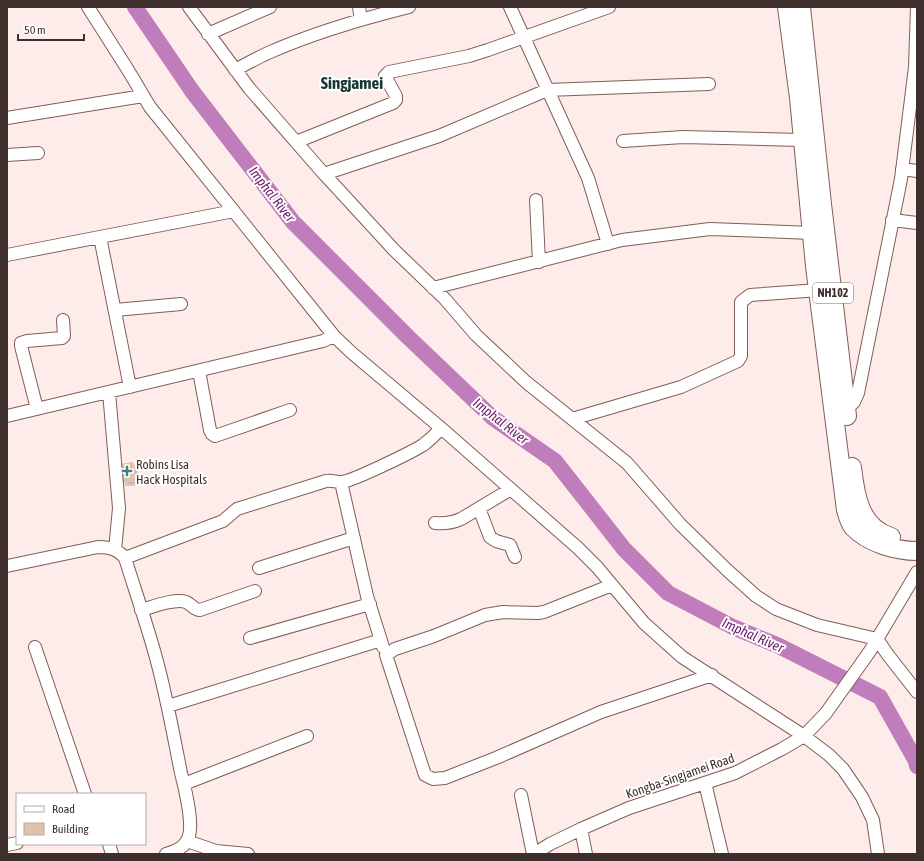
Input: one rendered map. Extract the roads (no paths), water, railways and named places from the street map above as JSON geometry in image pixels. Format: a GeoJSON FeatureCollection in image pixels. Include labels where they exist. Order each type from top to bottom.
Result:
{"type":"FeatureCollection","features":[{"type":"Feature","properties":{"kind":"highway","name":"NH102"},"geometry":{"type":"LineString","coordinates":[[787,7],[799,98],[802,140],[819,290],[858,503],[864,517],[873,527],[884,535],[917,540]]}},
{"type":"Feature","properties":{"kind":"highway","name":"NH102"},"geometry":{"type":"LineString","coordinates":[[801,7],[822,204],[841,413],[843,494],[849,520],[853,527],[871,539],[899,549],[917,551]]}},
{"type":"Feature","properties":{"kind":"street"},"geometry":{"type":"LineString","coordinates":[[88,7],[150,107],[334,336],[578,548],[597,567],[644,623],[682,657],[804,736],[843,769],[862,797],[873,820],[878,854]]}},
{"type":"Feature","properties":{"kind":"street"},"geometry":{"type":"LineString","coordinates":[[189,7],[249,88],[296,142],[394,250],[445,299],[476,336],[526,382],[627,463],[680,524],[756,596],[776,609],[817,625],[877,639],[917,692]]}},
{"type":"Feature","properties":{"kind":"street"},"geometry":{"type":"LineString","coordinates":[[208,34],[257,10],[270,7]]}},
{"type":"Feature","properties":{"kind":"street"},"geometry":{"type":"LineString","coordinates":[[359,7],[361,20]]}},
{"type":"Feature","properties":{"kind":"street"},"geometry":{"type":"LineString","coordinates":[[235,70],[267,53],[308,37],[361,20],[409,7]]}},
{"type":"Feature","properties":{"kind":"street"},"geometry":{"type":"LineString","coordinates":[[510,7],[547,90],[562,118],[588,178],[608,244]]}},
{"type":"Feature","properties":{"kind":"street"},"geometry":{"type":"LineString","coordinates":[[296,142],[393,103],[396,100],[396,96],[385,76],[389,72],[469,56],[597,9],[609,7]]}},
{"type":"Feature","properties":{"kind":"street"},"geometry":{"type":"LineString","coordinates":[[841,413],[854,402],[858,393],[913,116],[917,7]]}},
{"type":"Feature","properties":{"kind":"street"},"geometry":{"type":"LineString","coordinates":[[324,174],[439,136],[547,90],[709,84]]}},
{"type":"Feature","properties":{"kind":"street"},"geometry":{"type":"LineString","coordinates":[[7,118],[143,96]]}},
{"type":"Feature","properties":{"kind":"street"},"geometry":{"type":"LineString","coordinates":[[623,141],[683,137],[802,140]]}},
{"type":"Feature","properties":{"kind":"street"},"geometry":{"type":"LineString","coordinates":[[7,155],[38,153]]}},
{"type":"Feature","properties":{"kind":"street"},"geometry":{"type":"LineString","coordinates":[[902,169],[917,171]]}},
{"type":"Feature","properties":{"kind":"street"},"geometry":{"type":"LineString","coordinates":[[536,200],[539,262]]}},
{"type":"Feature","properties":{"kind":"street"},"geometry":{"type":"LineString","coordinates":[[7,255],[234,211]]}},
{"type":"Feature","properties":{"kind":"street"},"geometry":{"type":"LineString","coordinates":[[892,220],[917,223]]}},
{"type":"Feature","properties":{"kind":"street"},"geometry":{"type":"LineString","coordinates":[[433,288],[622,240],[698,229],[812,233]]}},
{"type":"Feature","properties":{"kind":"street"},"geometry":{"type":"LineString","coordinates":[[100,237],[130,387]]}},
{"type":"Feature","properties":{"kind":"street"},"geometry":{"type":"LineString","coordinates":[[572,419],[681,387],[738,360],[741,356],[742,302],[750,295],[819,290]]}},
{"type":"Feature","properties":{"kind":"street"},"geometry":{"type":"LineString","coordinates":[[115,310],[181,304]]}},
{"type":"Feature","properties":{"kind":"street"},"geometry":{"type":"LineString","coordinates":[[37,409],[21,343],[27,340],[62,338],[64,334],[63,320]]}},
{"type":"Feature","properties":{"kind":"street"},"geometry":{"type":"LineString","coordinates":[[7,416],[323,341],[334,336]]}},
{"type":"Feature","properties":{"kind":"street"},"geometry":{"type":"LineString","coordinates":[[199,371],[210,430],[215,436],[290,410]]}},
{"type":"Feature","properties":{"kind":"street"},"geometry":{"type":"LineString","coordinates":[[109,392],[119,508],[115,550]]}},
{"type":"Feature","properties":{"kind":"street"},"geometry":{"type":"LineString","coordinates":[[125,558],[223,521],[237,509],[326,481],[333,480],[341,482],[354,479],[413,451],[424,444],[441,428]]}},
{"type":"Feature","properties":{"kind":"street"},"geometry":{"type":"LineString","coordinates":[[341,482],[370,604],[423,771],[428,778],[445,778],[496,758],[601,712],[712,675]]}},
{"type":"Feature","properties":{"kind":"street"},"geometry":{"type":"LineString","coordinates":[[435,523],[453,523],[510,489]]}},
{"type":"Feature","properties":{"kind":"street"},"geometry":{"type":"LineString","coordinates":[[479,508],[490,537],[496,541],[510,545],[515,557]]}},
{"type":"Feature","properties":{"kind":"street"},"geometry":{"type":"LineString","coordinates":[[259,568],[354,538]]}},
{"type":"Feature","properties":{"kind":"street"},"geometry":{"type":"LineString","coordinates":[[7,566],[91,548],[107,547],[121,553],[125,558],[155,654],[168,706],[184,784],[190,827],[187,842],[177,850],[166,854]]}},
{"type":"Feature","properties":{"kind":"street","name":"Kongba-Singjamei Road"},"geometry":{"type":"LineString","coordinates":[[534,854],[550,844],[630,808],[735,772],[782,749],[804,736],[826,713],[870,651],[917,572]]}},
{"type":"Feature","properties":{"kind":"street"},"geometry":{"type":"LineString","coordinates":[[386,655],[394,648],[434,636],[485,615],[502,612],[544,612],[612,585]]}},
{"type":"Feature","properties":{"kind":"street"},"geometry":{"type":"LineString","coordinates":[[141,610],[178,601],[185,602],[197,610],[200,610],[254,591]]}},
{"type":"Feature","properties":{"kind":"street"},"geometry":{"type":"LineString","coordinates":[[250,638],[370,604]]}},
{"type":"Feature","properties":{"kind":"street"},"geometry":{"type":"LineString","coordinates":[[168,706],[381,640]]}},
{"type":"Feature","properties":{"kind":"street"},"geometry":{"type":"LineString","coordinates":[[35,647],[86,793]]}},
{"type":"Feature","properties":{"kind":"street"},"geometry":{"type":"LineString","coordinates":[[184,784],[307,736]]}},
{"type":"Feature","properties":{"kind":"street"},"geometry":{"type":"LineString","coordinates":[[706,783],[722,854]]}},
{"type":"Feature","properties":{"kind":"street"},"geometry":{"type":"LineString","coordinates":[[521,795],[534,854]]}},
{"type":"Feature","properties":{"kind":"street"},"geometry":{"type":"LineString","coordinates":[[581,830],[586,854]]}},
{"type":"Feature","properties":{"kind":"street"},"geometry":{"type":"LineString","coordinates":[[187,842],[208,849],[248,854]]}},
{"type":"Feature","properties":{"kind":"waterway","name":"Imphal River"},"geometry":{"type":"LineString","coordinates":[[135,7],[192,91],[293,222],[408,337],[493,418],[555,461],[624,549],[668,593],[733,627],[779,646],[880,697],[916,761],[917,766]]}},
{"type":"Feature","properties":{"kind":"place","name":"Robins Lisa Hack Hospitals"},"geometry":{"type":"Point","coordinates":[127,471]}},
{"type":"Feature","properties":{"kind":"district","name":"Singjamei"},"geometry":{"type":"Point","coordinates":[352,83]}}]}
